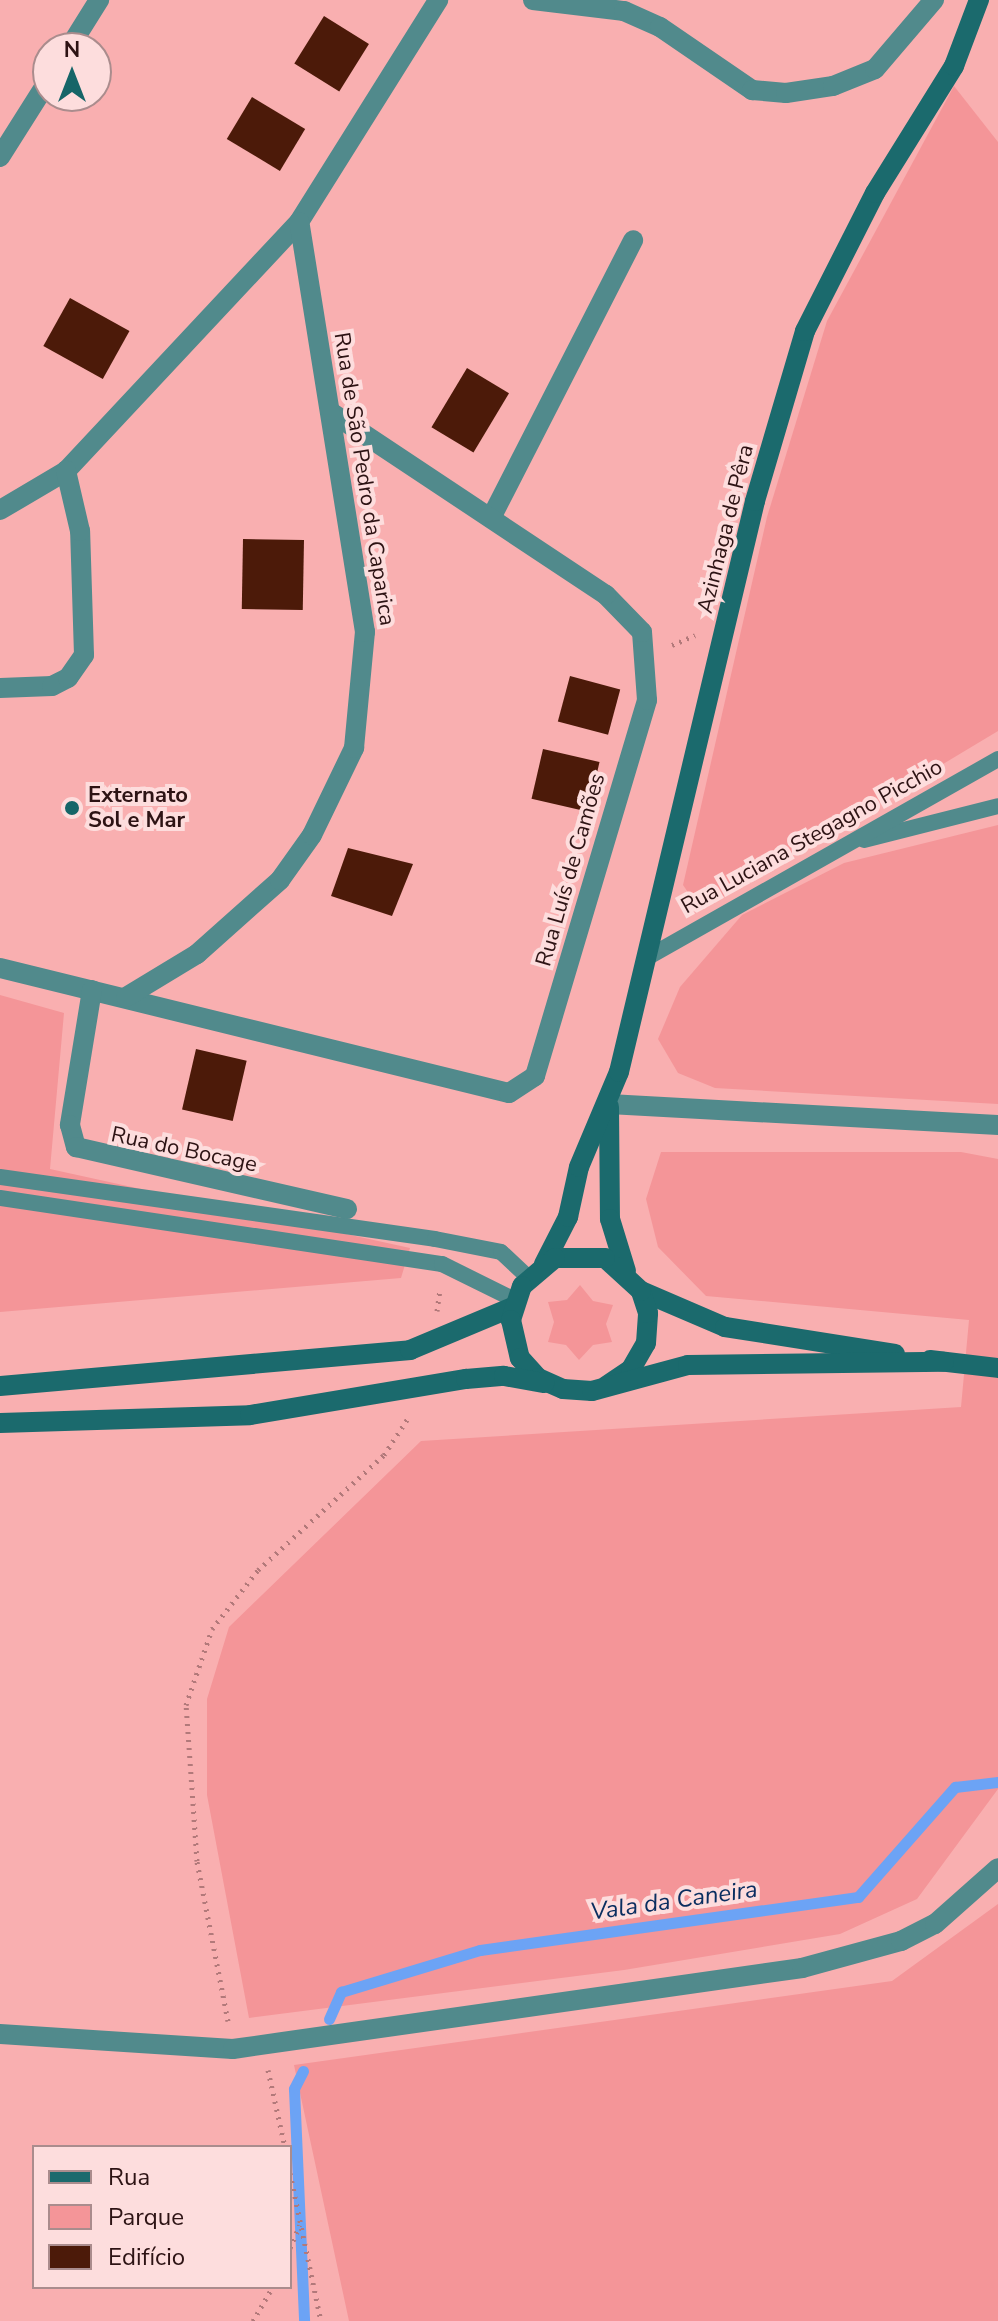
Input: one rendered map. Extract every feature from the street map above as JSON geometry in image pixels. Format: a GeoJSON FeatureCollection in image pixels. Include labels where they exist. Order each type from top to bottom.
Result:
{"type":"FeatureCollection","features":[{"type":"Feature","properties":{"kind":"main road","name":"Azinhaga de Pêra"},"geometry":{"type":"LineString","coordinates":[[536,1271],[568,1217],[579,1167],[609,1104],[650,956],[727,624],[805,331],[875,193],[954,66],[979,0]]}},
{"type":"Feature","properties":{"kind":"main road","name":"Azinhaga de Pêra"},"geometry":{"type":"LineString","coordinates":[[609,1104],[610,1219],[626,1271]]}},
{"type":"Feature","properties":{"kind":"main road"},"geometry":{"type":"LineString","coordinates":[[563,1389],[538,1378],[520,1358],[512,1334],[514,1304],[536,1271],[580,1254],[626,1271],[641,1291],[648,1313],[646,1343],[631,1369],[606,1386]]}},
{"type":"Feature","properties":{"kind":"main road"},"geometry":{"type":"LineString","coordinates":[[641,1291],[725,1327],[998,1368]]}},
{"type":"Feature","properties":{"kind":"main road"},"geometry":{"type":"LineString","coordinates":[[0,1386],[410,1350],[514,1304]]}},
{"type":"Feature","properties":{"kind":"main road"},"geometry":{"type":"LineString","coordinates":[[0,1423],[275,1413],[504,1376],[563,1389],[606,1386],[688,1365],[944,1362]]}},
{"type":"Feature","properties":{"kind":"street"},"geometry":{"type":"LineString","coordinates":[[79,32],[99,0]]}},
{"type":"Feature","properties":{"kind":"street"},"geometry":{"type":"LineString","coordinates":[[0,510],[66,471],[299,222],[438,0]]}},
{"type":"Feature","properties":{"kind":"street"},"geometry":{"type":"LineString","coordinates":[[533,0],[624,11],[660,27],[752,90],[786,93],[833,86],[875,69],[934,0]]}},
{"type":"Feature","properties":{"kind":"street"},"geometry":{"type":"LineString","coordinates":[[0,157],[32,106]]}},
{"type":"Feature","properties":{"kind":"street","name":"Rua de São Pedro da Caparica"},"geometry":{"type":"LineString","coordinates":[[126,997],[209,945],[280,880],[312,835],[354,748],[365,632],[299,222]]}},
{"type":"Feature","properties":{"kind":"street"},"geometry":{"type":"LineString","coordinates":[[491,518],[633,240]]}},
{"type":"Feature","properties":{"kind":"street","name":"Rua Luís de Camões"},"geometry":{"type":"LineString","coordinates":[[126,997],[509,1093],[535,1076],[647,700],[642,632],[606,595],[331,412]]}},
{"type":"Feature","properties":{"kind":"street"},"geometry":{"type":"LineString","coordinates":[[0,688],[52,686],[68,678],[84,655],[80,531],[66,471]]}},
{"type":"Feature","properties":{"kind":"street"},"geometry":{"type":"LineString","coordinates":[[0,968],[126,997]]}},
{"type":"Feature","properties":{"kind":"street","name":"Rua do Bocage"},"geometry":{"type":"LineString","coordinates":[[92,990],[70,1125],[76,1147],[347,1209]]}},
{"type":"Feature","properties":{"kind":"street"},"geometry":{"type":"LineString","coordinates":[[609,1104],[998,1125]]}},
{"type":"Feature","properties":{"kind":"street"},"geometry":{"type":"LineString","coordinates":[[0,2034],[233,2049],[834,1962],[935,1924],[998,1868]]}},
{"type":"Feature","properties":{"kind":"lane","name":"Rua Luciana Stegagno Picchio"},"geometry":{"type":"LineString","coordinates":[[650,956],[998,759]]}},
{"type":"Feature","properties":{"kind":"lane"},"geometry":{"type":"LineString","coordinates":[[843,845],[998,806]]}},
{"type":"Feature","properties":{"kind":"lane"},"geometry":{"type":"LineString","coordinates":[[0,1177],[435,1239],[501,1252],[536,1271]]}},
{"type":"Feature","properties":{"kind":"lane"},"geometry":{"type":"LineString","coordinates":[[0,1198],[442,1264],[514,1304]]}},
{"type":"Feature","properties":{"kind":"path"},"geometry":{"type":"LineString","coordinates":[[667,651],[674,642],[727,624]]}},
{"type":"Feature","properties":{"kind":"path"},"geometry":{"type":"LineString","coordinates":[[233,2049],[197,1861],[186,1705],[212,1629],[258,1570],[384,1455],[404,1418],[424,1417],[420,1388]]}},
{"type":"Feature","properties":{"kind":"path"},"geometry":{"type":"LineString","coordinates":[[263,2045],[285,2145]]}},
{"type":"Feature","properties":{"kind":"path"},"geometry":{"type":"LineString","coordinates":[[292,2182],[321,2321]]}},
{"type":"Feature","properties":{"kind":"path"},"geometry":{"type":"LineString","coordinates":[[292,2244],[301,2224]]}},
{"type":"Feature","properties":{"kind":"path"},"geometry":{"type":"LineString","coordinates":[[253,2321],[272,2289]]}},
{"type":"Feature","properties":{"kind":"green space"},"geometry":{"type":"Polygon","coordinates":[[[954,86],[998,142],[998,731],[700,910],[683,885],[767,517],[827,321],[954,86]]]}},
{"type":"Feature","properties":{"kind":"green space"},"geometry":{"type":"Polygon","coordinates":[[[998,825],[998,1104],[715,1088],[678,1073],[658,1039],[680,987],[742,915],[844,863],[998,825]]]}},
{"type":"Feature","properties":{"kind":"green space"},"geometry":{"type":"Polygon","coordinates":[[[0,995],[64,1013],[50,1169],[410,1248],[401,1278],[0,1312],[0,995]]]}},
{"type":"Feature","properties":{"kind":"green space"},"geometry":{"type":"Polygon","coordinates":[[[661,1152],[961,1152],[998,1159],[998,1789],[917,1899],[840,1934],[624,1970],[249,2018],[207,1795],[207,1699],[229,1627],[421,1441],[961,1407],[969,1320],[706,1296],[658,1247],[646,1199],[661,1152]]]}},
{"type":"Feature","properties":{"kind":"green space"},"geometry":{"type":"Polygon","coordinates":[[[580,1285],[593,1301],[613,1305],[606,1324],[612,1342],[593,1345],[579,1360],[566,1345],[548,1342],[554,1322],[548,1302],[567,1300],[580,1285]]]}},
{"type":"Feature","properties":{"kind":"green space"},"geometry":{"type":"Polygon","coordinates":[[[998,1904],[998,2321],[349,2321],[294,2065],[892,1981],[998,1904]]]}},
{"type":"Feature","properties":{"kind":"building"},"geometry":{"type":"Polygon","coordinates":[[[324,16],[369,44],[339,92],[294,63],[324,16]]]}},
{"type":"Feature","properties":{"kind":"building"},"geometry":{"type":"Polygon","coordinates":[[[252,97],[305,129],[280,171],[227,139],[252,97]]]}},
{"type":"Feature","properties":{"kind":"building"},"geometry":{"type":"Polygon","coordinates":[[[70,298],[129,331],[103,379],[43,346],[70,298]]]}},
{"type":"Feature","properties":{"kind":"building"},"geometry":{"type":"Polygon","coordinates":[[[467,368],[509,393],[473,452],[431,427],[467,368]]]}},
{"type":"Feature","properties":{"kind":"building"},"geometry":{"type":"Polygon","coordinates":[[[243,539],[304,540],[303,610],[242,609],[243,539]]]}},
{"type":"Feature","properties":{"kind":"building"},"geometry":{"type":"Polygon","coordinates":[[[570,676],[620,689],[608,735],[558,721],[570,676]]]}},
{"type":"Feature","properties":{"kind":"building"},"geometry":{"type":"Polygon","coordinates":[[[543,749],[600,762],[588,812],[532,799],[543,749]]]}},
{"type":"Feature","properties":{"kind":"building"},"geometry":{"type":"Polygon","coordinates":[[[348,848],[413,864],[392,916],[331,896],[348,848]]]}},
{"type":"Feature","properties":{"kind":"building"},"geometry":{"type":"Polygon","coordinates":[[[196,1049],[247,1061],[233,1121],[182,1109],[196,1049]]]}},
{"type":"Feature","properties":{"kind":"waterway","name":"Vala da Caneira"},"geometry":{"type":"LineString","coordinates":[[329,2019],[341,1992],[480,1950],[858,1897],[955,1787],[998,1782]]}},
{"type":"Feature","properties":{"kind":"waterway","name":"Vala da Caneira"},"geometry":{"type":"LineString","coordinates":[[303,2071],[294,2089],[304,2321]]}},
{"type":"Feature","properties":{"kind":"place","name":"Externato Sol e Mar"},"geometry":{"type":"Point","coordinates":[72,808]}}]}
